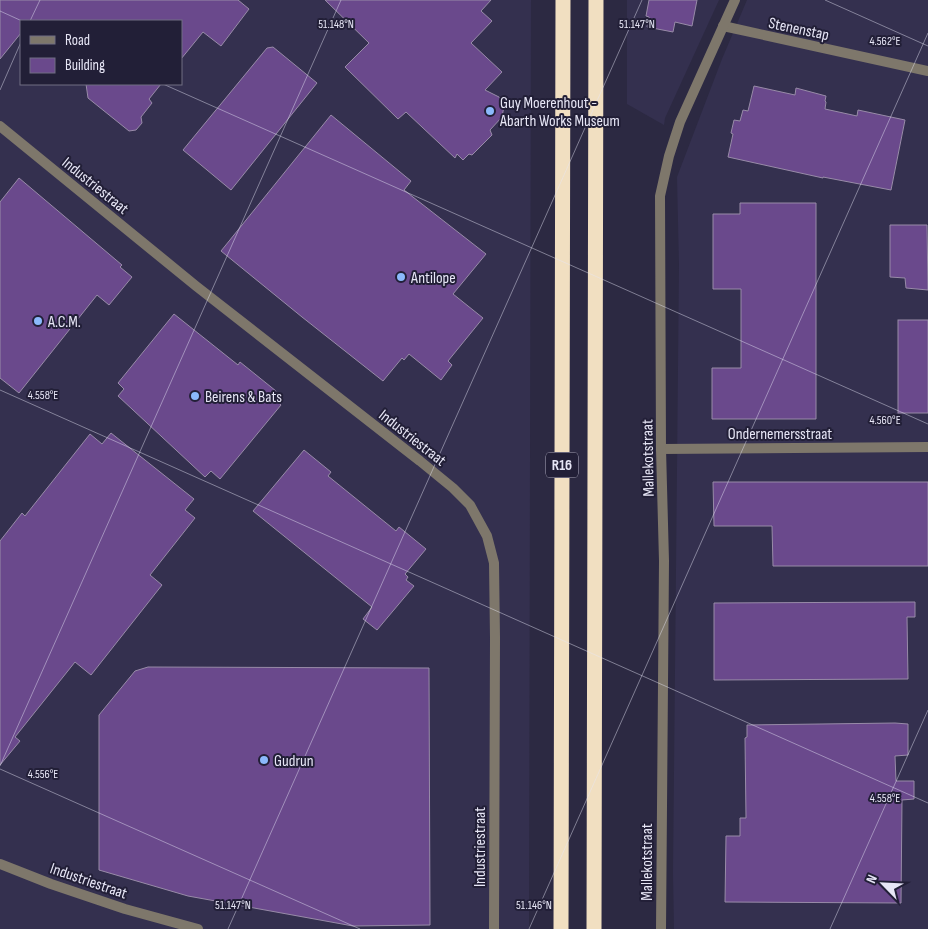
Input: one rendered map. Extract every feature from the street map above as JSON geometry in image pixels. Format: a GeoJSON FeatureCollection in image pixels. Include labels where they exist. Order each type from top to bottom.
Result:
{"type":"FeatureCollection","features":[{"type":"Feature","properties":{"kind":"highway","name":"R16"},"geometry":{"type":"LineString","coordinates":[[561,929],[563,0]]}},
{"type":"Feature","properties":{"kind":"highway","name":"R16"},"geometry":{"type":"LineString","coordinates":[[594,929],[596,0]]}},
{"type":"Feature","properties":{"kind":"street","name":"Mallekotstraat"},"geometry":{"type":"LineString","coordinates":[[661,929],[664,571],[661,449],[660,196],[669,156],[680,122],[734,0]]}},
{"type":"Feature","properties":{"kind":"street","name":"Stenenstap"},"geometry":{"type":"LineString","coordinates":[[723,26],[928,72]]}},
{"type":"Feature","properties":{"kind":"street","name":"Industriestraat"},"geometry":{"type":"LineString","coordinates":[[0,126],[196,286],[420,461],[453,488],[470,505],[488,536],[494,563],[494,929]]}},
{"type":"Feature","properties":{"kind":"street","name":"Ondernemersstraat"},"geometry":{"type":"LineString","coordinates":[[661,449],[928,447]]}},
{"type":"Feature","properties":{"kind":"street","name":"Industriestraat"},"geometry":{"type":"LineString","coordinates":[[0,864],[125,909],[198,929]]}},
{"type":"Feature","properties":{"kind":"shaded area"},"geometry":{"type":"Polygon","coordinates":[[[0,0],[531,0],[529,929],[0,929],[0,0]]]}},
{"type":"Feature","properties":{"kind":"shaded area"},"geometry":{"type":"Polygon","coordinates":[[[627,0],[719,0],[665,118],[664,125],[627,104],[627,0]]]}},
{"type":"Feature","properties":{"kind":"shaded area"},"geometry":{"type":"Polygon","coordinates":[[[747,0],[928,0],[928,929],[674,929],[679,265],[677,177],[722,59],[747,0]]]}},
{"type":"Feature","properties":{"kind":"building"},"geometry":{"type":"Polygon","coordinates":[[[0,0],[238,0],[249,9],[221,46],[203,32],[182,58],[182,20],[20,20],[20,34],[0,59],[0,0]]]}},
{"type":"Feature","properties":{"kind":"building"},"geometry":{"type":"Polygon","coordinates":[[[325,0],[491,0],[481,11],[492,21],[471,43],[502,72],[485,90],[499,97],[504,106],[502,117],[490,130],[492,135],[472,155],[469,154],[463,160],[457,154],[455,158],[406,112],[398,119],[345,67],[369,43],[325,0]]]}},
{"type":"Feature","properties":{"kind":"building"},"geometry":{"type":"Polygon","coordinates":[[[649,0],[697,0],[692,26],[675,22],[673,32],[647,27],[649,17],[646,16],[649,0]]]}},
{"type":"Feature","properties":{"kind":"building"},"geometry":{"type":"Polygon","coordinates":[[[273,47],[317,83],[231,190],[183,150],[267,48],[273,47]]]}},
{"type":"Feature","properties":{"kind":"building"},"geometry":{"type":"Polygon","coordinates":[[[86,85],[160,85],[149,99],[152,103],[141,117],[142,123],[136,130],[129,131],[88,98],[86,85]]]}},
{"type":"Feature","properties":{"kind":"building"},"geometry":{"type":"Polygon","coordinates":[[[754,86],[795,95],[796,88],[826,96],[825,109],[857,116],[858,110],[905,120],[891,190],[823,178],[728,157],[734,120],[740,121],[743,110],[748,111],[754,86]]]}},
{"type":"Feature","properties":{"kind":"building"},"geometry":{"type":"Polygon","coordinates":[[[331,115],[411,181],[404,190],[486,254],[453,294],[483,318],[448,361],[452,365],[441,380],[409,354],[404,360],[402,358],[383,381],[221,251],[331,115]]]}},
{"type":"Feature","properties":{"kind":"building","name":"A.C.M."},"geometry":{"type":"Polygon","coordinates":[[[19,178],[122,265],[120,267],[132,277],[109,305],[97,295],[19,393],[0,378],[0,202],[19,178]]]}},
{"type":"Feature","properties":{"kind":"building"},"geometry":{"type":"Polygon","coordinates":[[[740,203],[816,203],[816,419],[712,419],[712,368],[741,368],[741,289],[713,289],[713,214],[740,214],[740,203]]]}},
{"type":"Feature","properties":{"kind":"building"},"geometry":{"type":"Polygon","coordinates":[[[890,225],[927,225],[928,290],[906,288],[905,278],[890,277],[890,225]]]}},
{"type":"Feature","properties":{"kind":"building","name":"Beirens & Bats"},"geometry":{"type":"Polygon","coordinates":[[[174,314],[238,365],[240,362],[276,391],[272,397],[281,405],[220,479],[211,471],[205,477],[118,396],[124,389],[118,383],[174,314]]]}},
{"type":"Feature","properties":{"kind":"building"},"geometry":{"type":"Polygon","coordinates":[[[898,320],[928,320],[928,413],[898,413],[898,320]]]}},
{"type":"Feature","properties":{"kind":"building"},"geometry":{"type":"Polygon","coordinates":[[[111,433],[194,499],[185,510],[195,518],[150,575],[162,585],[91,675],[75,662],[15,737],[20,741],[0,765],[0,541],[22,513],[25,516],[90,434],[102,444],[111,433]]]}},
{"type":"Feature","properties":{"kind":"building"},"geometry":{"type":"Polygon","coordinates":[[[304,450],[331,472],[328,476],[396,531],[399,527],[426,549],[405,574],[408,577],[406,580],[414,586],[377,630],[363,619],[372,607],[253,511],[304,450]]]}},
{"type":"Feature","properties":{"kind":"building"},"geometry":{"type":"Polygon","coordinates":[[[713,482],[928,482],[928,566],[773,566],[772,526],[714,526],[713,482]]]}},
{"type":"Feature","properties":{"kind":"building"},"geometry":{"type":"Polygon","coordinates":[[[915,602],[915,617],[907,617],[908,679],[714,680],[714,603],[915,602]]]}},
{"type":"Feature","properties":{"kind":"building","name":"Gudrun"},"geometry":{"type":"Polygon","coordinates":[[[148,667],[429,668],[430,925],[353,926],[188,896],[99,870],[99,715],[135,671],[148,667]]]}},
{"type":"Feature","properties":{"kind":"building"},"geometry":{"type":"Polygon","coordinates":[[[908,724],[908,755],[895,756],[896,781],[914,781],[914,799],[902,800],[901,903],[725,902],[726,836],[740,836],[740,818],[746,818],[745,738],[747,737],[747,725],[908,724]]]}},
{"type":"Feature","properties":{"kind":"place","name":"Guy Moerenhout - Abarth Works Museum"},"geometry":{"type":"Point","coordinates":[490,111]}},
{"type":"Feature","properties":{"kind":"place","name":"Antilope"},"geometry":{"type":"Point","coordinates":[401,277]}},
{"type":"Feature","properties":{"kind":"place","name":"A.C.M."},"geometry":{"type":"Point","coordinates":[38,321]}},
{"type":"Feature","properties":{"kind":"place","name":"Beirens & Bats"},"geometry":{"type":"Point","coordinates":[195,396]}},
{"type":"Feature","properties":{"kind":"place","name":"Gudrun"},"geometry":{"type":"Point","coordinates":[264,760]}}]}
